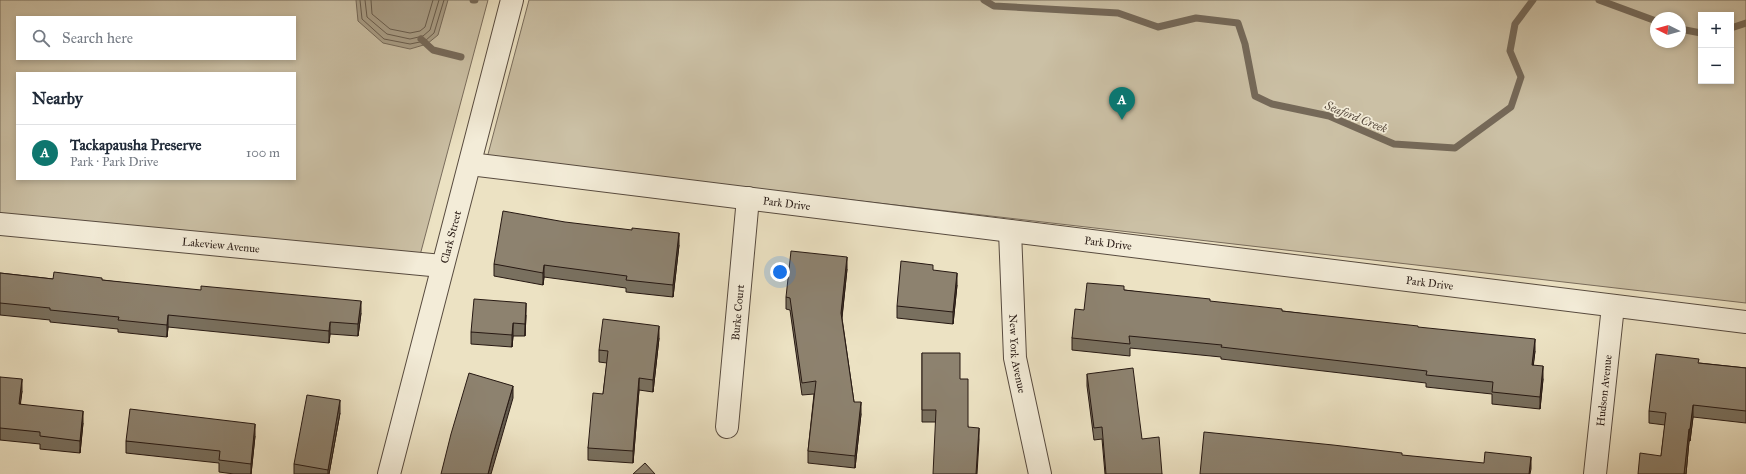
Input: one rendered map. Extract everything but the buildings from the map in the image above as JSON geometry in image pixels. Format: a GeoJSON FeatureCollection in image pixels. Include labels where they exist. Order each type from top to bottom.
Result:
{"type":"FeatureCollection","features":[{"type":"Feature","properties":{"kind":"street","name":"Clark Street"},"geometry":{"type":"LineString","coordinates":[[389,474],[512,0]]}},
{"type":"Feature","properties":{"kind":"street","name":"Park Drive"},"geometry":{"type":"LineString","coordinates":[[470,164],[1746,322]]}},
{"type":"Feature","properties":{"kind":"street","name":"Burke Court"},"geometry":{"type":"LineString","coordinates":[[727,428],[748,198]]}},
{"type":"Feature","properties":{"kind":"street","name":"Lakeview Avenue"},"geometry":{"type":"LineString","coordinates":[[0,224],[442,266]]}},
{"type":"Feature","properties":{"kind":"street","name":"New York Avenue"},"geometry":{"type":"LineString","coordinates":[[1010,231],[1014,358],[1040,474]]}},
{"type":"Feature","properties":{"kind":"street","name":"Hudson Avenue"},"geometry":{"type":"LineString","coordinates":[[1595,474],[1613,306]]}},
{"type":"Feature","properties":{"kind":"shaded area"},"geometry":{"type":"Polygon","coordinates":[[[0,0],[488,0],[419,259],[0,217],[0,0]]]}},
{"type":"Feature","properties":{"kind":"shaded area"},"geometry":{"type":"Polygon","coordinates":[[[529,0],[1746,0],[1746,303],[487,158],[529,0]]]}},
{"type":"Feature","properties":{"kind":"water"},"geometry":{"type":"Polygon","coordinates":[[[356,0],[448,0],[438,35],[427,44],[410,49],[383,43],[358,21],[356,0]]]}},
{"type":"Feature","properties":{"kind":"waterway","name":"Seaford Creek"},"geometry":{"type":"LineString","coordinates":[[984,0],[994,6],[1118,13],[1158,27],[1196,18],[1238,23],[1245,44],[1255,96],[1272,104],[1329,116],[1394,144],[1455,148],[1511,107],[1521,77],[1510,51],[1515,24],[1533,0]]}},
{"type":"Feature","properties":{"kind":"waterway","name":"Seaford Creek"},"geometry":{"type":"LineString","coordinates":[[1599,0],[1650,19]]}},
{"type":"Feature","properties":{"kind":"waterway","name":"Seaford Creek"},"geometry":{"type":"LineString","coordinates":[[1734,27],[1746,23]]}},
{"type":"Feature","properties":{"kind":"waterway","name":"Seaford Creek"},"geometry":{"type":"LineString","coordinates":[[1686,30],[1698,32]]}},
{"type":"Feature","properties":{"kind":"waterway"},"geometry":{"type":"LineString","coordinates":[[421,39],[433,50],[461,57]]}},
{"type":"Feature","properties":{"kind":"place","name":"Tackapausha Preserve"},"geometry":{"type":"Point","coordinates":[1122,120]}}]}
